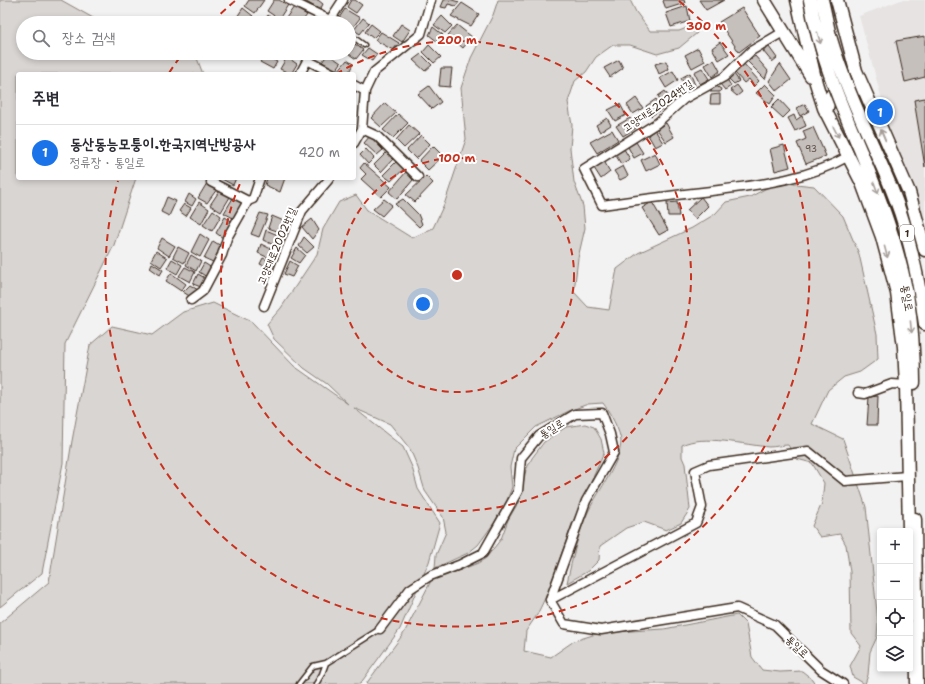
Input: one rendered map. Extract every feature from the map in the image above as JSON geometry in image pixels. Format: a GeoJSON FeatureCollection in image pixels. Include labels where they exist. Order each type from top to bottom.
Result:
{"type":"FeatureCollection","features":[{"type":"Feature","properties":{"kind":"main road"},"geometry":{"type":"LineString","coordinates":[[764,0],[816,83]]}},
{"type":"Feature","properties":{"kind":"main road","name":"통일로"},"geometry":{"type":"LineString","coordinates":[[810,0],[815,24],[834,88],[875,185],[891,231],[907,293],[914,352],[917,684]]}},
{"type":"Feature","properties":{"kind":"main road","name":"통일로"},"geometry":{"type":"LineString","coordinates":[[822,0],[837,58],[855,106],[890,186],[907,234],[920,290],[925,324]]}},
{"type":"Feature","properties":{"kind":"main road"},"geometry":{"type":"LineString","coordinates":[[909,528],[906,385],[904,347],[897,293],[882,238],[862,183],[826,112],[816,83],[796,2],[838,0],[856,71],[909,192],[925,250]]}},
{"type":"Feature","properties":{"kind":"main road"},"geometry":{"type":"LineString","coordinates":[[826,112],[831,96],[842,88],[852,87],[865,91]]}},
{"type":"Feature","properties":{"kind":"main road"},"geometry":{"type":"LineString","coordinates":[[912,564],[917,602]]}},
{"type":"Feature","properties":{"kind":"street"},"geometry":{"type":"LineString","coordinates":[[289,0],[320,16]]}},
{"type":"Feature","properties":{"kind":"street"},"geometry":{"type":"LineString","coordinates":[[334,16],[343,0]]}},
{"type":"Feature","properties":{"kind":"street"},"geometry":{"type":"LineString","coordinates":[[356,140],[362,129],[365,91],[374,72],[421,34],[431,0]]}},
{"type":"Feature","properties":{"kind":"street","name":"고양대로2024번길"},"geometry":{"type":"LineString","coordinates":[[783,32],[751,51],[724,77],[684,99],[657,123],[584,169],[602,205],[751,186],[803,176],[848,156]]}},
{"type":"Feature","properties":{"kind":"street"},"geometry":{"type":"LineString","coordinates":[[301,72],[307,60]]}},
{"type":"Feature","properties":{"kind":"street"},"geometry":{"type":"LineString","coordinates":[[313,60],[331,72]]}},
{"type":"Feature","properties":{"kind":"street"},"geometry":{"type":"LineString","coordinates":[[356,86],[365,91]]}},
{"type":"Feature","properties":{"kind":"street"},"geometry":{"type":"LineString","coordinates":[[362,129],[377,136],[418,177]]}},
{"type":"Feature","properties":{"kind":"street"},"geometry":{"type":"LineString","coordinates":[[191,300],[202,291],[222,255],[227,238],[248,201],[254,199],[259,180]]}},
{"type":"Feature","properties":{"kind":"street","name":"고양대로2002번길"},"geometry":{"type":"LineString","coordinates":[[264,306],[302,211],[328,180]]}},
{"type":"Feature","properties":{"kind":"street"},"geometry":{"type":"LineString","coordinates":[[210,182],[248,201]]}},
{"type":"Feature","properties":{"kind":"street"},"geometry":{"type":"LineString","coordinates":[[858,393],[865,394],[892,384],[906,385]]}},
{"type":"Feature","properties":{"kind":"street","name":"통일로"},"geometry":{"type":"LineString","coordinates":[[380,629],[410,589],[430,576],[459,565],[483,553],[518,491],[521,458],[539,436],[575,414],[602,413],[610,434],[614,452],[586,501],[550,600],[564,624],[601,630],[737,608],[774,626],[821,670],[843,684]]}},
{"type":"Feature","properties":{"kind":"street"},"geometry":{"type":"LineString","coordinates":[[550,600],[696,523],[702,508],[695,471],[709,465],[808,451],[844,481],[907,476]]}},
{"type":"Feature","properties":{"kind":"lane"},"geometry":{"type":"LineString","coordinates":[[356,39],[364,45]]}},
{"type":"Feature","properties":{"kind":"lane"},"geometry":{"type":"LineString","coordinates":[[299,684],[312,666],[326,664],[380,629]]}},
{"type":"Feature","properties":{"kind":"lane"},"geometry":{"type":"LineString","coordinates":[[316,684],[326,664]]}},
{"type":"Feature","properties":{"kind":"shaded area"},"geometry":{"type":"Polygon","coordinates":[[[0,0],[61,0],[90,16],[16,16],[16,60],[198,60],[202,72],[16,72],[16,180],[135,180],[114,245],[65,344],[63,463],[42,573],[0,607],[0,0]]]}},
{"type":"Feature","properties":{"kind":"shaded area"},"geometry":{"type":"Polygon","coordinates":[[[498,0],[630,0],[636,12],[650,31],[679,31],[697,24],[697,33],[679,48],[657,54],[630,45],[613,45],[596,57],[586,72],[575,81],[568,102],[572,125],[570,148],[574,182],[583,206],[585,228],[578,258],[574,292],[588,307],[609,310],[617,269],[638,253],[692,228],[715,214],[726,202],[750,197],[778,182],[814,186],[843,216],[859,254],[877,334],[878,359],[860,372],[844,377],[828,390],[812,424],[843,439],[866,507],[877,612],[877,637],[870,652],[868,675],[865,684],[853,677],[850,666],[861,646],[851,633],[850,572],[846,545],[840,534],[820,537],[812,526],[822,503],[824,483],[812,463],[797,459],[788,445],[769,447],[724,441],[701,440],[682,445],[682,457],[685,464],[690,509],[681,523],[666,530],[644,522],[626,528],[600,546],[599,560],[588,571],[567,583],[576,546],[585,519],[613,467],[620,450],[621,442],[617,427],[603,403],[588,404],[569,411],[536,427],[514,449],[510,467],[512,487],[507,500],[494,523],[478,545],[468,553],[435,568],[436,555],[446,532],[443,517],[425,491],[410,449],[390,424],[354,408],[403,447],[412,467],[418,489],[440,523],[429,562],[400,629],[360,684],[0,684],[0,623],[49,582],[72,441],[90,345],[112,326],[152,335],[183,312],[213,303],[252,322],[294,366],[348,404],[327,384],[304,368],[274,339],[267,324],[281,308],[317,254],[323,229],[339,202],[356,195],[367,210],[412,238],[433,228],[445,202],[466,139],[461,88],[471,58],[493,15],[498,0]]]}},
{"type":"Feature","properties":{"kind":"shaded area"},"geometry":{"type":"Polygon","coordinates":[[[901,0],[925,0],[925,224],[914,184],[890,129],[859,16],[901,0]]]}},
{"type":"Feature","properties":{"kind":"shaded area"},"geometry":{"type":"Polygon","coordinates":[[[585,424],[594,427],[601,439],[604,453],[572,524],[548,592],[537,615],[526,631],[524,651],[551,657],[574,641],[599,633],[664,629],[737,615],[746,624],[752,657],[762,670],[780,672],[802,671],[812,679],[815,684],[366,684],[404,633],[432,579],[445,576],[478,563],[486,558],[501,539],[508,520],[519,501],[526,470],[532,458],[544,442],[566,427],[585,424]]]}},
{"type":"Feature","properties":{"kind":"building"},"geometry":{"type":"Polygon","coordinates":[[[249,0],[264,0],[255,13],[245,6],[249,0]]]}},
{"type":"Feature","properties":{"kind":"building"},"geometry":{"type":"Polygon","coordinates":[[[274,0],[279,0],[288,5],[281,16],[274,16],[267,11],[274,0]]]}},
{"type":"Feature","properties":{"kind":"building"},"geometry":{"type":"Polygon","coordinates":[[[303,0],[318,0],[323,4],[320,10],[303,0]]]}},
{"type":"Feature","properties":{"kind":"building"},"geometry":{"type":"Polygon","coordinates":[[[351,0],[355,0],[362,5],[356,13],[347,7],[351,0]]]}},
{"type":"Feature","properties":{"kind":"building"},"geometry":{"type":"Polygon","coordinates":[[[444,0],[459,2],[456,6],[448,4],[446,8],[441,7],[444,0]]]}},
{"type":"Feature","properties":{"kind":"building"},"geometry":{"type":"Polygon","coordinates":[[[664,0],[684,0],[685,3],[666,9],[664,0]]]}},
{"type":"Feature","properties":{"kind":"building"},"geometry":{"type":"Polygon","coordinates":[[[699,0],[724,0],[706,10],[699,0]]]}},
{"type":"Feature","properties":{"kind":"building"},"geometry":{"type":"Polygon","coordinates":[[[462,3],[479,14],[471,26],[451,16],[462,3]]]}},
{"type":"Feature","properties":{"kind":"building"},"geometry":{"type":"Polygon","coordinates":[[[687,6],[690,21],[671,27],[666,13],[687,6]]]}},
{"type":"Feature","properties":{"kind":"building"},"geometry":{"type":"Polygon","coordinates":[[[294,7],[307,15],[306,16],[287,16],[294,7]]]}},
{"type":"Feature","properties":{"kind":"building"},"geometry":{"type":"Polygon","coordinates":[[[243,8],[253,16],[238,16],[243,8]]]}},
{"type":"Feature","properties":{"kind":"building"},"geometry":{"type":"Polygon","coordinates":[[[742,8],[760,36],[739,52],[719,22],[742,8]]]}},
{"type":"Feature","properties":{"kind":"building"},"geometry":{"type":"Polygon","coordinates":[[[345,9],[360,18],[356,23],[356,16],[340,16],[345,9]]]}},
{"type":"Feature","properties":{"kind":"building"},"geometry":{"type":"Polygon","coordinates":[[[442,16],[452,26],[445,33],[434,25],[442,16]]]}},
{"type":"Feature","properties":{"kind":"building"},"geometry":{"type":"Polygon","coordinates":[[[363,18],[369,23],[360,34],[356,31],[356,27],[363,18]]]}},
{"type":"Feature","properties":{"kind":"building"},"geometry":{"type":"Polygon","coordinates":[[[371,24],[380,31],[373,38],[365,32],[371,24]]]}},
{"type":"Feature","properties":{"kind":"building"},"geometry":{"type":"Polygon","coordinates":[[[401,24],[410,30],[402,42],[393,36],[401,24]]]}},
{"type":"Feature","properties":{"kind":"building"},"geometry":{"type":"Polygon","coordinates":[[[457,25],[472,37],[463,48],[448,35],[457,25]]]}},
{"type":"Feature","properties":{"kind":"building"},"geometry":{"type":"Polygon","coordinates":[[[433,27],[443,35],[438,42],[429,35],[433,27]]]}},
{"type":"Feature","properties":{"kind":"building"},"geometry":{"type":"Polygon","coordinates":[[[381,32],[399,43],[393,50],[375,40],[381,32]]]}},
{"type":"Feature","properties":{"kind":"building"},"geometry":{"type":"Polygon","coordinates":[[[925,36],[925,77],[905,82],[896,41],[925,36]]]}},
{"type":"Feature","properties":{"kind":"building"},"geometry":{"type":"Polygon","coordinates":[[[720,42],[729,54],[719,60],[712,48],[720,42]]]}},
{"type":"Feature","properties":{"kind":"building"},"geometry":{"type":"Polygon","coordinates":[[[356,45],[363,50],[356,59],[356,45]]]}},
{"type":"Feature","properties":{"kind":"building"},"geometry":{"type":"Polygon","coordinates":[[[429,45],[441,57],[434,63],[423,52],[429,45]]]}},
{"type":"Feature","properties":{"kind":"building"},"geometry":{"type":"Polygon","coordinates":[[[769,47],[777,58],[772,62],[763,51],[769,47]]]}},
{"type":"Feature","properties":{"kind":"building"},"geometry":{"type":"Polygon","coordinates":[[[368,48],[377,54],[372,61],[362,55],[368,48]]]}},
{"type":"Feature","properties":{"kind":"building"},"geometry":{"type":"Polygon","coordinates":[[[698,48],[705,61],[692,68],[685,55],[698,48]]]}},
{"type":"Feature","properties":{"kind":"building"},"geometry":{"type":"Polygon","coordinates":[[[421,54],[432,65],[425,71],[413,60],[421,54]]]}},
{"type":"Feature","properties":{"kind":"building"},"geometry":{"type":"Polygon","coordinates":[[[755,56],[768,71],[765,79],[747,61],[755,56]]]}},
{"type":"Feature","properties":{"kind":"building"},"geometry":{"type":"Polygon","coordinates":[[[261,60],[274,60],[277,62],[273,69],[260,62],[261,60]]]}},
{"type":"Feature","properties":{"kind":"building"},"geometry":{"type":"Polygon","coordinates":[[[285,60],[291,60],[297,64],[292,72],[287,72],[280,69],[285,60]]]}},
{"type":"Feature","properties":{"kind":"building"},"geometry":{"type":"Polygon","coordinates":[[[324,60],[337,60],[341,63],[336,70],[322,62],[324,60]]]}},
{"type":"Feature","properties":{"kind":"building"},"geometry":{"type":"Polygon","coordinates":[[[347,60],[353,64],[349,72],[338,71],[347,60]]]}},
{"type":"Feature","properties":{"kind":"building"},"geometry":{"type":"Polygon","coordinates":[[[619,60],[623,68],[610,77],[604,68],[619,60]]]}},
{"type":"Feature","properties":{"kind":"building"},"geometry":{"type":"Polygon","coordinates":[[[714,60],[720,71],[712,77],[705,65],[714,60]]]}},
{"type":"Feature","properties":{"kind":"building"},"geometry":{"type":"Polygon","coordinates":[[[666,61],[669,69],[659,74],[655,64],[666,61]]]}},
{"type":"Feature","properties":{"kind":"building"},"geometry":{"type":"Polygon","coordinates":[[[744,64],[759,81],[754,86],[749,79],[744,83],[735,73],[744,64]]]}},
{"type":"Feature","properties":{"kind":"building"},"geometry":{"type":"Polygon","coordinates":[[[780,64],[791,80],[777,91],[769,81],[780,64]]]}},
{"type":"Feature","properties":{"kind":"building"},"geometry":{"type":"Polygon","coordinates":[[[441,68],[452,68],[450,87],[439,86],[441,68]]]}},
{"type":"Feature","properties":{"kind":"building"},"geometry":{"type":"Polygon","coordinates":[[[702,68],[709,79],[700,84],[694,72],[702,68]]]}},
{"type":"Feature","properties":{"kind":"building"},"geometry":{"type":"Polygon","coordinates":[[[673,71],[678,80],[666,88],[660,78],[673,71]]]}},
{"type":"Feature","properties":{"kind":"building"},"geometry":{"type":"Polygon","coordinates":[[[690,73],[695,85],[687,90],[681,78],[690,73]]]}},
{"type":"Feature","properties":{"kind":"building"},"geometry":{"type":"Polygon","coordinates":[[[734,74],[739,81],[734,84],[728,78],[734,74]]]}},
{"type":"Feature","properties":{"kind":"building"},"geometry":{"type":"Polygon","coordinates":[[[727,79],[731,86],[725,90],[720,84],[727,79]]]}},
{"type":"Feature","properties":{"kind":"building"},"geometry":{"type":"Polygon","coordinates":[[[765,84],[776,95],[770,104],[756,93],[765,84]]]}},
{"type":"Feature","properties":{"kind":"building"},"geometry":{"type":"Polygon","coordinates":[[[737,85],[742,92],[737,96],[730,90],[737,85]]]}},
{"type":"Feature","properties":{"kind":"building"},"geometry":{"type":"Polygon","coordinates":[[[429,86],[441,102],[432,109],[418,94],[429,86]]]}},
{"type":"Feature","properties":{"kind":"building"},"geometry":{"type":"Polygon","coordinates":[[[716,86],[721,89],[720,92],[711,92],[711,89],[716,86]]]}},
{"type":"Feature","properties":{"kind":"building"},"geometry":{"type":"Polygon","coordinates":[[[665,91],[670,99],[663,104],[658,96],[665,91]]]}},
{"type":"Feature","properties":{"kind":"building"},"geometry":{"type":"Polygon","coordinates":[[[720,94],[720,104],[710,104],[711,95],[720,94]]]}},
{"type":"Feature","properties":{"kind":"building"},"geometry":{"type":"Polygon","coordinates":[[[636,98],[643,108],[633,114],[627,105],[636,98]]]}},
{"type":"Feature","properties":{"kind":"building"},"geometry":{"type":"Polygon","coordinates":[[[925,98],[925,167],[914,100],[925,98]]]}},
{"type":"Feature","properties":{"kind":"building"},"geometry":{"type":"Polygon","coordinates":[[[656,99],[662,109],[651,116],[646,106],[656,99]]]}},
{"type":"Feature","properties":{"kind":"building"},"geometry":{"type":"Polygon","coordinates":[[[779,99],[790,111],[783,118],[771,107],[779,99]]]}},
{"type":"Feature","properties":{"kind":"building"},"geometry":{"type":"Polygon","coordinates":[[[385,103],[396,113],[381,127],[371,118],[385,103]]]}},
{"type":"Feature","properties":{"kind":"building"},"geometry":{"type":"Polygon","coordinates":[[[620,104],[626,115],[615,121],[608,110],[620,104]]]}},
{"type":"Feature","properties":{"kind":"building"},"geometry":{"type":"Polygon","coordinates":[[[805,104],[809,111],[800,116],[796,108],[805,104]]]}},
{"type":"Feature","properties":{"kind":"building"},"geometry":{"type":"Polygon","coordinates":[[[398,114],[408,123],[393,138],[383,130],[398,114]]]}},
{"type":"Feature","properties":{"kind":"building"},"geometry":{"type":"Polygon","coordinates":[[[794,115],[796,120],[802,116],[806,126],[795,131],[788,118],[794,115]]]}},
{"type":"Feature","properties":{"kind":"building"},"geometry":{"type":"Polygon","coordinates":[[[607,118],[611,125],[600,132],[596,125],[607,118]]]}},
{"type":"Feature","properties":{"kind":"building"},"geometry":{"type":"Polygon","coordinates":[[[630,118],[636,128],[623,136],[616,126],[630,118]]]}},
{"type":"Feature","properties":{"kind":"building"},"geometry":{"type":"Polygon","coordinates":[[[666,123],[674,137],[666,142],[657,129],[666,123]]]}},
{"type":"Feature","properties":{"kind":"building"},"geometry":{"type":"Polygon","coordinates":[[[409,125],[419,134],[404,148],[396,140],[409,125]]]}},
{"type":"Feature","properties":{"kind":"building"},"geometry":{"type":"Polygon","coordinates":[[[813,127],[826,156],[806,164],[797,143],[806,139],[803,131],[813,127]]]}},
{"type":"Feature","properties":{"kind":"building"},"geometry":{"type":"Polygon","coordinates":[[[612,130],[618,140],[597,153],[590,142],[612,130]]]}},
{"type":"Feature","properties":{"kind":"building"},"geometry":{"type":"Polygon","coordinates":[[[655,130],[663,143],[655,147],[648,135],[655,130]]]}},
{"type":"Feature","properties":{"kind":"building"},"geometry":{"type":"Polygon","coordinates":[[[421,135],[430,144],[416,159],[407,150],[421,135]]]}},
{"type":"Feature","properties":{"kind":"building"},"geometry":{"type":"Polygon","coordinates":[[[370,136],[383,150],[377,155],[364,143],[370,136]]]}},
{"type":"Feature","properties":{"kind":"building"},"geometry":{"type":"Polygon","coordinates":[[[636,142],[643,153],[634,158],[628,147],[636,142]]]}},
{"type":"Feature","properties":{"kind":"building"},"geometry":{"type":"Polygon","coordinates":[[[784,145],[790,167],[775,171],[770,149],[784,145]]]}},
{"type":"Feature","properties":{"kind":"building"},"geometry":{"type":"Polygon","coordinates":[[[433,146],[443,156],[428,170],[419,161],[433,146]]]}},
{"type":"Feature","properties":{"kind":"building"},"geometry":{"type":"Polygon","coordinates":[[[366,149],[374,158],[368,164],[360,155],[366,149]]]}},
{"type":"Feature","properties":{"kind":"building"},"geometry":{"type":"Polygon","coordinates":[[[624,149],[630,159],[621,164],[615,154],[624,149]]]}},
{"type":"Feature","properties":{"kind":"building"},"geometry":{"type":"Polygon","coordinates":[[[387,152],[393,159],[381,172],[374,165],[387,152]]]}},
{"type":"Feature","properties":{"kind":"building"},"geometry":{"type":"Polygon","coordinates":[[[655,153],[660,164],[646,171],[641,160],[655,153]]]}},
{"type":"Feature","properties":{"kind":"building"},"geometry":{"type":"Polygon","coordinates":[[[604,161],[610,172],[601,179],[594,168],[604,161]]]}},
{"type":"Feature","properties":{"kind":"building"},"geometry":{"type":"Polygon","coordinates":[[[396,162],[404,169],[391,181],[383,175],[396,162]]]}},
{"type":"Feature","properties":{"kind":"building"},"geometry":{"type":"Polygon","coordinates":[[[364,163],[391,187],[381,197],[361,179],[366,174],[360,168],[364,163]]]}},
{"type":"Feature","properties":{"kind":"building"},"geometry":{"type":"Polygon","coordinates":[[[623,166],[628,176],[620,180],[614,171],[623,166]]]}},
{"type":"Feature","properties":{"kind":"building"},"geometry":{"type":"Polygon","coordinates":[[[406,172],[413,180],[397,199],[389,192],[406,172]]]}},
{"type":"Feature","properties":{"kind":"building"},"geometry":{"type":"Polygon","coordinates":[[[426,176],[433,183],[415,202],[406,195],[426,176]]]}},
{"type":"Feature","properties":{"kind":"building"},"geometry":{"type":"Polygon","coordinates":[[[224,180],[235,180],[233,185],[224,180]]]}},
{"type":"Feature","properties":{"kind":"building"},"geometry":{"type":"Polygon","coordinates":[[[266,180],[284,180],[280,192],[265,185],[266,180]]]}},
{"type":"Feature","properties":{"kind":"building"},"geometry":{"type":"Polygon","coordinates":[[[207,183],[217,189],[207,203],[198,198],[207,183]]]}},
{"type":"Feature","properties":{"kind":"building"},"geometry":{"type":"Polygon","coordinates":[[[220,190],[230,197],[221,212],[210,205],[220,190]]]}},
{"type":"Feature","properties":{"kind":"building"},"geometry":{"type":"Polygon","coordinates":[[[189,194],[196,199],[192,206],[185,202],[189,194]]]}},
{"type":"Feature","properties":{"kind":"building"},"geometry":{"type":"Polygon","coordinates":[[[167,197],[176,201],[169,216],[161,212],[167,197]]]}},
{"type":"Feature","properties":{"kind":"building"},"geometry":{"type":"Polygon","coordinates":[[[701,197],[708,206],[695,219],[687,210],[701,197]]]}},
{"type":"Feature","properties":{"kind":"building"},"geometry":{"type":"Polygon","coordinates":[[[233,198],[242,203],[233,218],[224,213],[233,198]]]}},
{"type":"Feature","properties":{"kind":"building"},"geometry":{"type":"Polygon","coordinates":[[[384,199],[392,205],[382,216],[373,209],[384,199]]]}},
{"type":"Feature","properties":{"kind":"building"},"geometry":{"type":"Polygon","coordinates":[[[403,199],[418,214],[422,224],[419,227],[395,204],[403,199]]]}},
{"type":"Feature","properties":{"kind":"building"},"geometry":{"type":"Polygon","coordinates":[[[199,202],[209,209],[201,224],[190,217],[199,202]]]}},
{"type":"Feature","properties":{"kind":"building"},"geometry":{"type":"Polygon","coordinates":[[[652,202],[668,230],[659,235],[642,208],[652,202]]]}},
{"type":"Feature","properties":{"kind":"building"},"geometry":{"type":"Polygon","coordinates":[[[677,202],[679,216],[668,216],[667,203],[677,202]]]}},
{"type":"Feature","properties":{"kind":"building"},"geometry":{"type":"Polygon","coordinates":[[[184,204],[191,208],[186,216],[179,211],[184,204]]]}},
{"type":"Feature","properties":{"kind":"building"},"geometry":{"type":"Polygon","coordinates":[[[213,210],[221,216],[212,231],[203,225],[213,210]]]}},
{"type":"Feature","properties":{"kind":"building"},"geometry":{"type":"Polygon","coordinates":[[[260,213],[268,215],[259,237],[251,234],[260,213]]]}},
{"type":"Feature","properties":{"kind":"building"},"geometry":{"type":"Polygon","coordinates":[[[272,216],[291,224],[286,234],[268,228],[272,216]]]}},
{"type":"Feature","properties":{"kind":"building"},"geometry":{"type":"Polygon","coordinates":[[[225,217],[233,222],[223,238],[216,233],[225,217]]]}},
{"type":"Feature","properties":{"kind":"building"},"geometry":{"type":"Polygon","coordinates":[[[312,219],[319,230],[312,239],[302,227],[312,219]]]}},
{"type":"Feature","properties":{"kind":"building"},"geometry":{"type":"Polygon","coordinates":[[[266,230],[285,238],[280,248],[263,240],[266,230]]]}},
{"type":"Feature","properties":{"kind":"building"},"geometry":{"type":"Polygon","coordinates":[[[200,234],[209,240],[200,257],[191,252],[200,234]]]}},
{"type":"Feature","properties":{"kind":"building"},"geometry":{"type":"Polygon","coordinates":[[[304,237],[314,247],[307,253],[299,246],[304,237]]]}},
{"type":"Feature","properties":{"kind":"building"},"geometry":{"type":"Polygon","coordinates":[[[162,238],[175,246],[169,256],[157,248],[162,238]]]}},
{"type":"Feature","properties":{"kind":"building"},"geometry":{"type":"Polygon","coordinates":[[[213,241],[221,246],[213,262],[204,258],[213,241]]]}},
{"type":"Feature","properties":{"kind":"building"},"geometry":{"type":"Polygon","coordinates":[[[261,244],[273,250],[269,258],[258,253],[261,244]]]}},
{"type":"Feature","properties":{"kind":"building"},"geometry":{"type":"Polygon","coordinates":[[[178,247],[189,253],[184,263],[173,257],[178,247]]]}},
{"type":"Feature","properties":{"kind":"building"},"geometry":{"type":"Polygon","coordinates":[[[297,248],[305,255],[299,263],[291,258],[297,248]]]}},
{"type":"Feature","properties":{"kind":"building"},"geometry":{"type":"Polygon","coordinates":[[[156,251],[167,258],[161,267],[151,260],[156,251]]]}},
{"type":"Feature","properties":{"kind":"building"},"geometry":{"type":"Polygon","coordinates":[[[191,255],[201,261],[196,271],[186,265],[191,255]]]}},
{"type":"Feature","properties":{"kind":"building"},"geometry":{"type":"Polygon","coordinates":[[[263,258],[276,264],[273,270],[260,264],[263,258]]]}},
{"type":"Feature","properties":{"kind":"building"},"geometry":{"type":"Polygon","coordinates":[[[172,259],[182,265],[177,274],[167,268],[172,259]]]}},
{"type":"Feature","properties":{"kind":"building"},"geometry":{"type":"Polygon","coordinates":[[[290,261],[298,266],[292,277],[284,274],[290,261]]]}},
{"type":"Feature","properties":{"kind":"building"},"geometry":{"type":"Polygon","coordinates":[[[152,263],[163,270],[160,275],[150,268],[152,263]]]}},
{"type":"Feature","properties":{"kind":"building"},"geometry":{"type":"Polygon","coordinates":[[[204,263],[212,268],[207,277],[199,272],[204,263]]]}},
{"type":"Feature","properties":{"kind":"building"},"geometry":{"type":"Polygon","coordinates":[[[185,267],[195,272],[190,282],[179,276],[185,267]]]}},
{"type":"Feature","properties":{"kind":"building"},"geometry":{"type":"Polygon","coordinates":[[[171,273],[186,284],[181,291],[166,281],[171,273]]]}},
{"type":"Feature","properties":{"kind":"building"},"geometry":{"type":"Polygon","coordinates":[[[198,274],[205,278],[201,287],[193,284],[198,274]]]}},
{"type":"Feature","properties":{"kind":"building"},"geometry":{"type":"Polygon","coordinates":[[[190,285],[198,290],[191,297],[183,292],[190,285]]]}},
{"type":"Feature","properties":{"kind":"building"},"geometry":{"type":"Polygon","coordinates":[[[878,396],[877,425],[867,425],[869,397],[878,396]]]}},
{"type":"Feature","properties":{"kind":"place","name":"동산동능모퉁이.한국지역난방공사"},"geometry":{"type":"Point","coordinates":[880,112]}}]}
